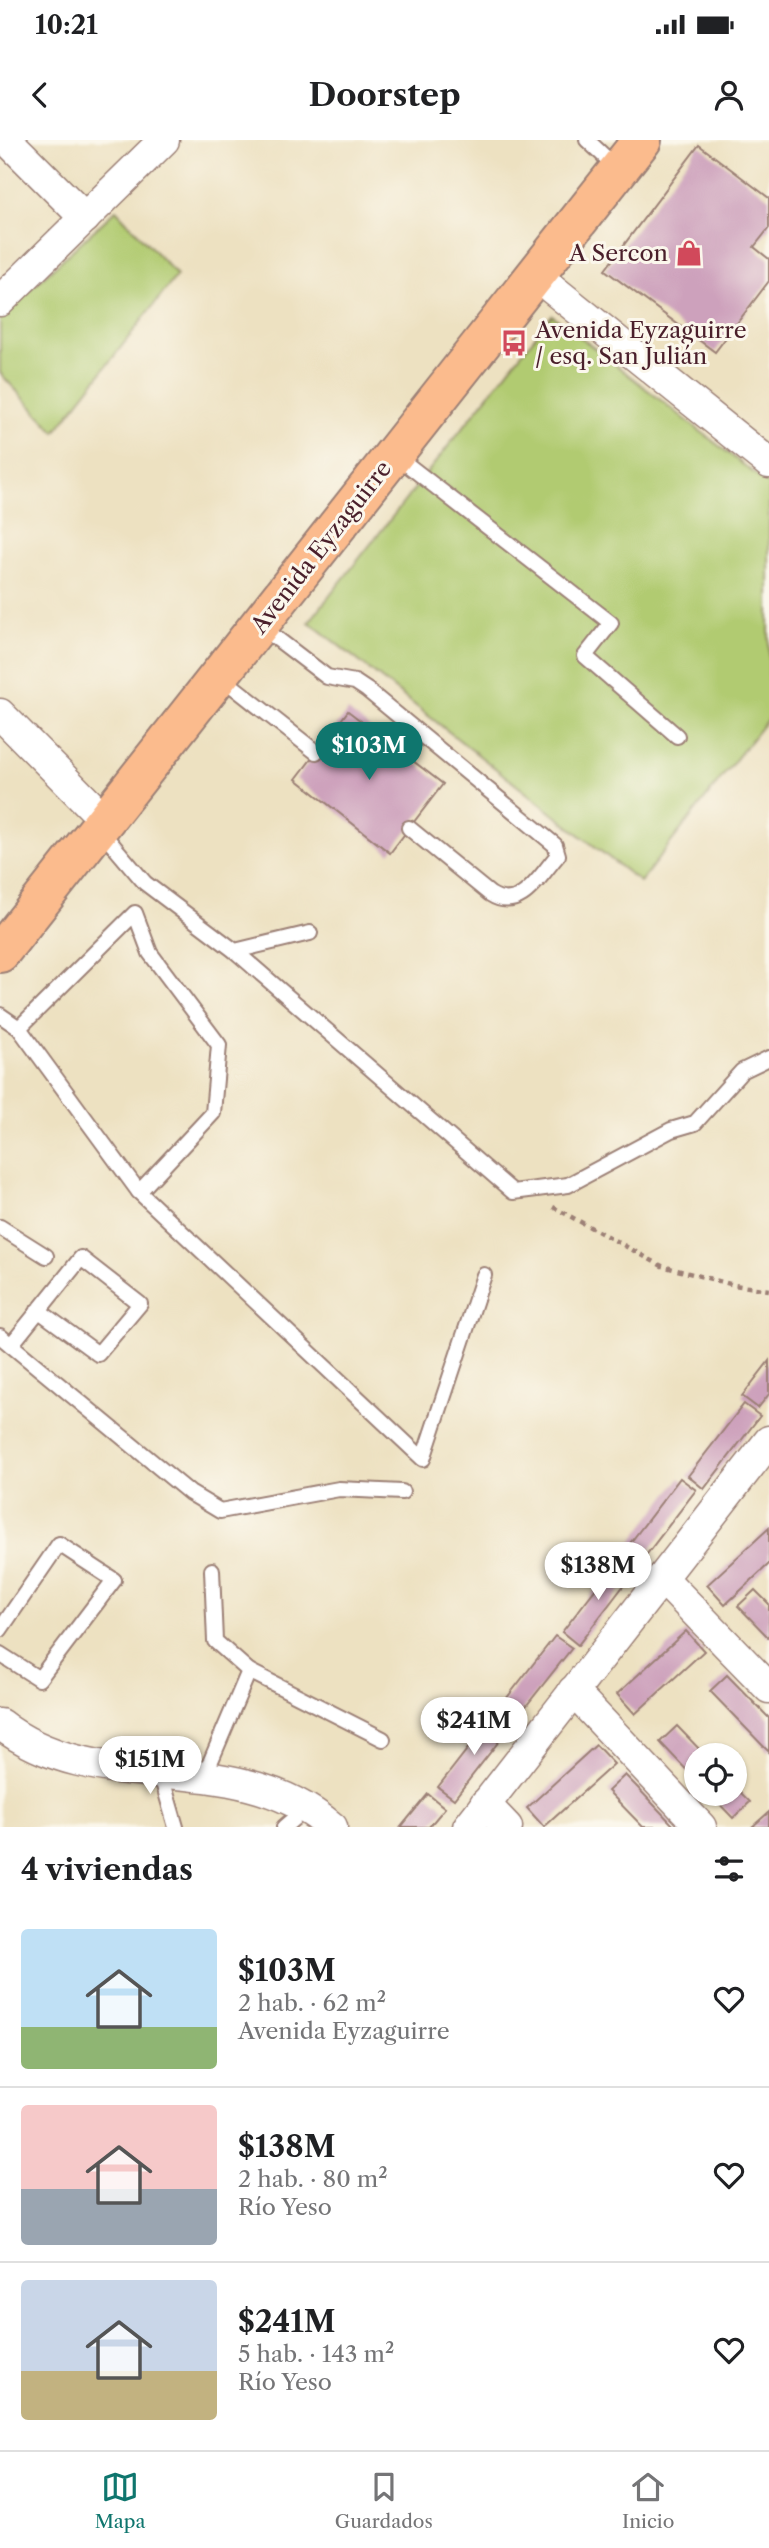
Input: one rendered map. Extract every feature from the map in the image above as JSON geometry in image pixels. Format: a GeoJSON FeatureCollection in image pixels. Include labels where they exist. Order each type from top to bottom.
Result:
{"type":"FeatureCollection","features":[{"type":"Feature","properties":{"kind":"main road","name":"Avenida Eyzaguirre"},"geometry":{"type":"LineString","coordinates":[[0,953],[642,140]]}},
{"type":"Feature","properties":{"kind":"street"},"geometry":{"type":"LineString","coordinates":[[7,140],[85,218]]}},
{"type":"Feature","properties":{"kind":"street"},"geometry":{"type":"LineString","coordinates":[[0,301],[164,140]]}},
{"type":"Feature","properties":{"kind":"street"},"geometry":{"type":"LineString","coordinates":[[535,275],[769,463]]}},
{"type":"Feature","properties":{"kind":"street"},"geometry":{"type":"LineString","coordinates":[[0,714],[102,825]]}},
{"type":"Feature","properties":{"kind":"street"},"geometry":{"type":"LineString","coordinates":[[507,1827],[476,1816],[662,1578],[763,1461]]}},
{"type":"Feature","properties":{"kind":"street"},"geometry":{"type":"LineString","coordinates":[[662,1578],[769,1688]]}},
{"type":"Feature","properties":{"kind":"street"},"geometry":{"type":"LineString","coordinates":[[573,1691],[701,1827]]}},
{"type":"Feature","properties":{"kind":"street"},"geometry":{"type":"LineString","coordinates":[[0,1724],[24,1741],[65,1758],[88,1764],[231,1779],[257,1786],[295,1818],[332,1827]]}},
{"type":"Feature","properties":{"kind":"lane"},"geometry":{"type":"LineString","coordinates":[[587,140],[619,170]]}},
{"type":"Feature","properties":{"kind":"lane"},"geometry":{"type":"LineString","coordinates":[[394,454],[611,624],[585,656],[677,736]]}},
{"type":"Feature","properties":{"kind":"lane"},"geometry":{"type":"LineString","coordinates":[[259,625],[327,677],[355,682],[368,690],[555,845],[558,855],[527,892],[521,897],[506,901],[490,894],[409,828]]}},
{"type":"Feature","properties":{"kind":"lane"},"geometry":{"type":"LineString","coordinates":[[219,676],[316,752]]}},
{"type":"Feature","properties":{"kind":"lane"},"geometry":{"type":"LineString","coordinates":[[102,825],[145,883],[235,951],[513,1192],[568,1185],[671,1130],[695,1123],[741,1071],[769,1058]]}},
{"type":"Feature","properties":{"kind":"lane"},"geometry":{"type":"LineString","coordinates":[[19,1028],[135,913],[150,953],[219,1045],[213,1113],[139,1192]]}},
{"type":"Feature","properties":{"kind":"lane"},"geometry":{"type":"LineString","coordinates":[[235,951],[310,933]]}},
{"type":"Feature","properties":{"kind":"lane"},"geometry":{"type":"LineString","coordinates":[[0,1015],[19,1028],[139,1192],[423,1459],[484,1275]]}},
{"type":"Feature","properties":{"kind":"lane"},"geometry":{"type":"LineString","coordinates":[[0,1227],[46,1256]]}},
{"type":"Feature","properties":{"kind":"lane"},"geometry":{"type":"LineString","coordinates":[[38,1310],[98,1354],[140,1304],[81,1258],[38,1310],[5,1340],[190,1493],[220,1511],[339,1489],[402,1492]]}},
{"type":"Feature","properties":{"kind":"lane"},"geometry":{"type":"LineString","coordinates":[[0,1630],[59,1544],[114,1580],[39,1679],[0,1654]]}},
{"type":"Feature","properties":{"kind":"lane"},"geometry":{"type":"LineString","coordinates":[[212,1570],[215,1641],[248,1671],[383,1739]]}},
{"type":"Feature","properties":{"kind":"lane"},"geometry":{"type":"LineString","coordinates":[[204,1777],[248,1671]]}},
{"type":"Feature","properties":{"kind":"lane"},"geometry":{"type":"LineString","coordinates":[[160,1772],[176,1827]]}},
{"type":"Feature","properties":{"kind":"path"},"geometry":{"type":"LineString","coordinates":[[513,1192],[537,1198],[662,1266],[734,1285],[769,1290]]}},
{"type":"Feature","properties":{"kind":"green space"},"geometry":{"type":"Polygon","coordinates":[[[116,210],[177,275],[55,432],[0,373],[0,317],[116,210]]]}},
{"type":"Feature","properties":{"kind":"green space"},"geometry":{"type":"Polygon","coordinates":[[[552,315],[769,485],[769,717],[640,882],[309,622],[552,315]]]}},
{"type":"Feature","properties":{"kind":"building","name":"A Sercon"},"geometry":{"type":"Polygon","coordinates":[[[699,145],[769,198],[769,228],[754,247],[769,259],[769,281],[715,352],[605,270],[699,145]]]}},
{"type":"Feature","properties":{"kind":"building"},"geometry":{"type":"Polygon","coordinates":[[[348,711],[443,784],[390,853],[296,779],[348,711]]]}},
{"type":"Feature","properties":{"kind":"building"},"geometry":{"type":"Polygon","coordinates":[[[769,1361],[769,1394],[758,1408],[742,1396],[769,1361]]]}},
{"type":"Feature","properties":{"kind":"building"},"geometry":{"type":"Polygon","coordinates":[[[744,1404],[760,1416],[704,1489],[688,1476],[744,1404]]]}},
{"type":"Feature","properties":{"kind":"building"},"geometry":{"type":"Polygon","coordinates":[[[680,1478],[696,1490],[640,1563],[624,1551],[680,1478]]]}},
{"type":"Feature","properties":{"kind":"building"},"geometry":{"type":"Polygon","coordinates":[[[769,1528],[769,1564],[725,1605],[707,1585],[769,1528]]]}},
{"type":"Feature","properties":{"kind":"building"},"geometry":{"type":"Polygon","coordinates":[[[618,1560],[634,1572],[578,1645],[562,1632],[618,1560]]]}},
{"type":"Feature","properties":{"kind":"building"},"geometry":{"type":"Polygon","coordinates":[[[755,1590],[769,1604],[769,1638],[738,1606],[755,1590]]]}},
{"type":"Feature","properties":{"kind":"building"},"geometry":{"type":"Polygon","coordinates":[[[686,1631],[704,1651],[635,1714],[617,1694],[686,1631]]]}},
{"type":"Feature","properties":{"kind":"building"},"geometry":{"type":"Polygon","coordinates":[[[555,1636],[572,1648],[515,1720],[499,1708],[555,1636]]]}},
{"type":"Feature","properties":{"kind":"building"},"geometry":{"type":"Polygon","coordinates":[[[727,1675],[769,1718],[769,1752],[710,1691],[727,1675]]]}},
{"type":"Feature","properties":{"kind":"building"},"geometry":{"type":"Polygon","coordinates":[[[494,1715],[510,1727],[454,1799],[438,1787],[494,1715]]]}},
{"type":"Feature","properties":{"kind":"building"},"geometry":{"type":"Polygon","coordinates":[[[677,1726],[693,1743],[684,1743],[684,1767],[660,1742],[677,1726]]]}},
{"type":"Feature","properties":{"kind":"building"},"geometry":{"type":"Polygon","coordinates":[[[596,1745],[614,1764],[544,1827],[527,1808],[596,1745]]]}},
{"type":"Feature","properties":{"kind":"building"},"geometry":{"type":"Polygon","coordinates":[[[625,1775],[675,1827],[643,1827],[608,1791],[625,1775]]]}},
{"type":"Feature","properties":{"kind":"building"},"geometry":{"type":"Polygon","coordinates":[[[428,1794],[445,1808],[429,1827],[401,1827],[428,1794]]]}},
{"type":"Feature","properties":{"kind":"building"},"geometry":{"type":"Polygon","coordinates":[[[722,1806],[746,1806],[733,1818],[722,1806]]]}},
{"type":"Feature","properties":{"kind":"building"},"geometry":{"type":"Polygon","coordinates":[[[769,1812],[769,1827],[752,1827],[761,1819],[769,1812]]]}},
{"type":"Feature","properties":{"kind":"place","name":"A Sercon"},"geometry":{"type":"Point","coordinates":[689,253]}},
{"type":"Feature","properties":{"kind":"place","name":"Avenida Eyzaguirre / esq. San Julián"},"geometry":{"type":"Point","coordinates":[514,343]}}]}
